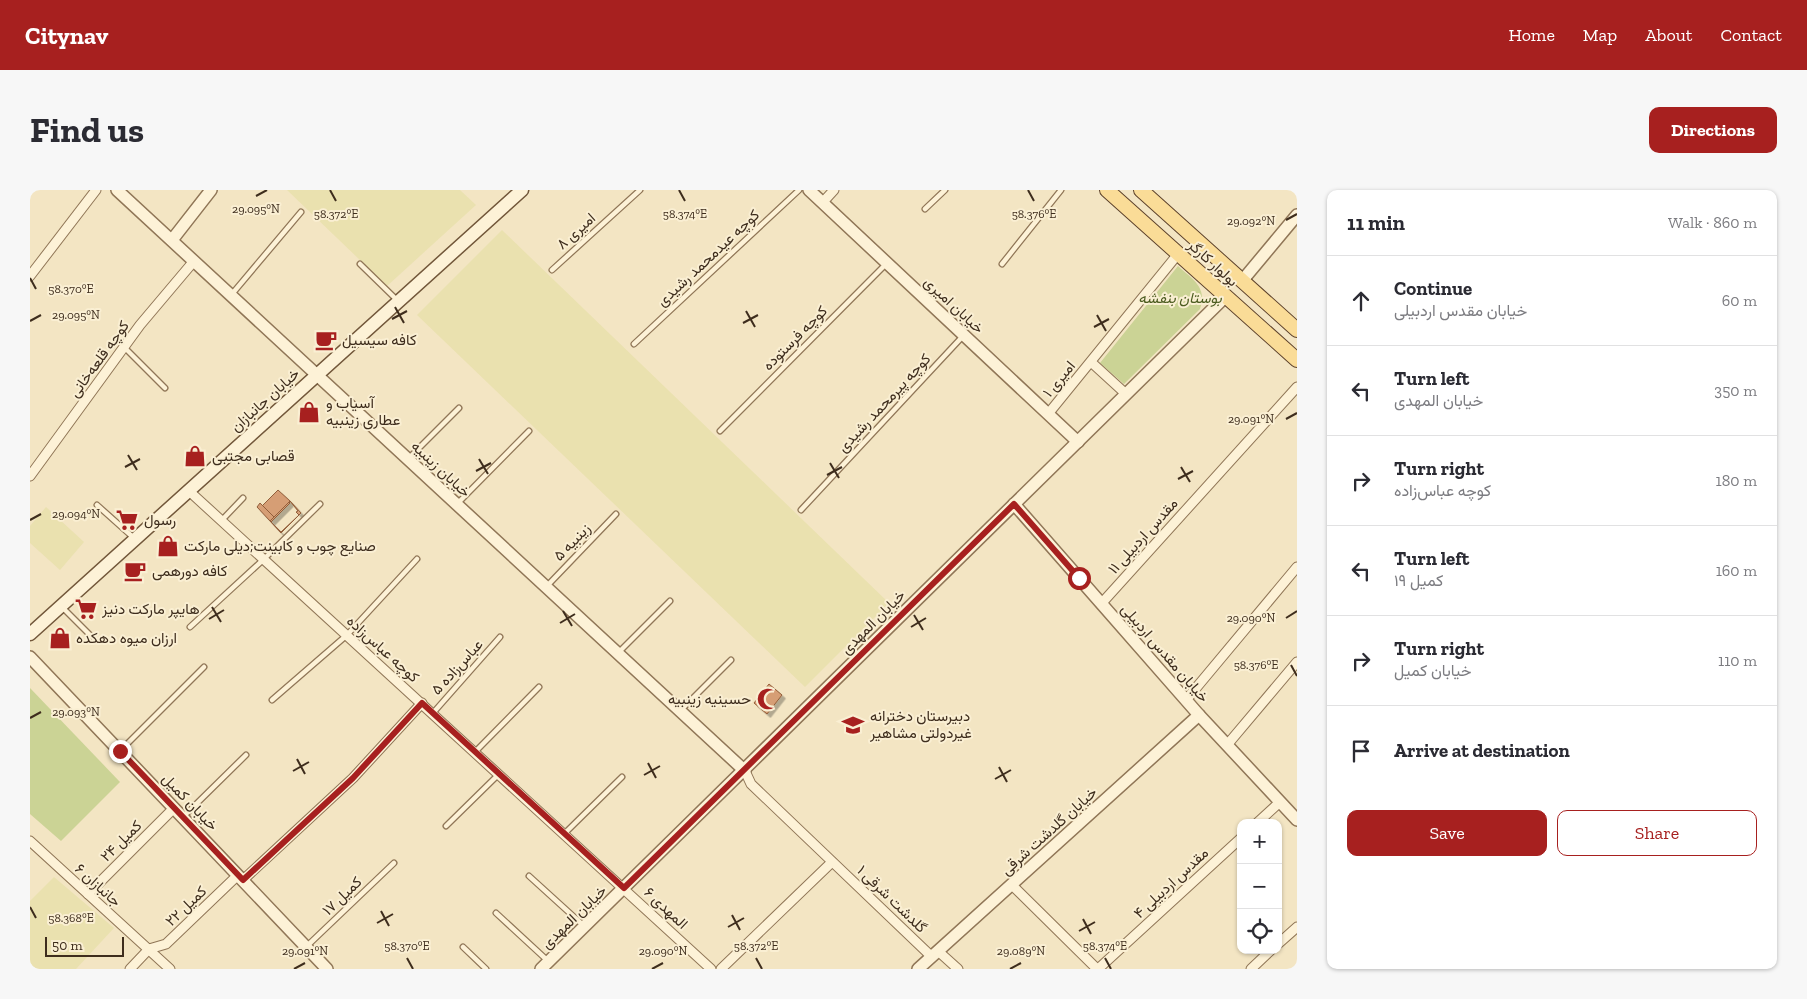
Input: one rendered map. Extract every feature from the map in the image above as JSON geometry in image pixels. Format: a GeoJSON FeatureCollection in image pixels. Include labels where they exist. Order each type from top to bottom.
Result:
{"type":"FeatureCollection","features":[{"type":"Feature","properties":{"kind":"main road","name":"خیابان جانبازان"},"geometry":{"type":"LineString","coordinates":[[30,634],[522,190]]}},
{"type":"Feature","properties":{"kind":"main road","name":"بولوار کارگر"},"geometry":{"type":"LineString","coordinates":[[1107,190],[1297,360]]}},
{"type":"Feature","properties":{"kind":"main road","name":"بولوار کارگر"},"geometry":{"type":"LineString","coordinates":[[1140,190],[1297,330]]}},
{"type":"Feature","properties":{"kind":"street"},"geometry":{"type":"LineString","coordinates":[[30,276],[96,190]]}},
{"type":"Feature","properties":{"kind":"street","name":"خیابان زینبیه"},"geometry":{"type":"LineString","coordinates":[[117,190],[745,771]]}},
{"type":"Feature","properties":{"kind":"street"},"geometry":{"type":"LineString","coordinates":[[172,240],[211,190]]}},
{"type":"Feature","properties":{"kind":"street","name":"خیابان امیری"},"geometry":{"type":"LineString","coordinates":[[810,190],[1078,442]]}},
{"type":"Feature","properties":{"kind":"street"},"geometry":{"type":"LineString","coordinates":[[822,202],[834,190]]}},
{"type":"Feature","properties":{"kind":"street"},"geometry":{"type":"LineString","coordinates":[[1242,281],[1297,216]]}},
{"type":"Feature","properties":{"kind":"street","name":"امیری ۱"},"geometry":{"type":"LineString","coordinates":[[1048,414],[1178,254]]}},
{"type":"Feature","properties":{"kind":"street","name":"کوچه قلعه‌خانی"},"geometry":{"type":"LineString","coordinates":[[30,476],[140,325],[194,262]]}},
{"type":"Feature","properties":{"kind":"street","name":"خیابان المهدی"},"geometry":{"type":"LineString","coordinates":[[545,965],[745,771],[1226,296]]}},
{"type":"Feature","properties":{"kind":"street"},"geometry":{"type":"LineString","coordinates":[[1091,362],[1126,394]]}},
{"type":"Feature","properties":{"kind":"street","name":"مقدس اردبیلی ۱۱"},"geometry":{"type":"LineString","coordinates":[[1101,604],[1297,387]]}},
{"type":"Feature","properties":{"kind":"street","name":"کوچه عباس‌زاده"},"geometry":{"type":"LineString","coordinates":[[189,491],[624,888]]}},
{"type":"Feature","properties":{"kind":"street","name":"خیابان مقدس اردبیلی"},"geometry":{"type":"LineString","coordinates":[[1014,504],[1199,715],[1297,820]]}},
{"type":"Feature","properties":{"kind":"street"},"geometry":{"type":"LineString","coordinates":[[1186,700],[1294,571]]}},
{"type":"Feature","properties":{"kind":"street","name":"خیابان کمیل"},"geometry":{"type":"LineString","coordinates":[[30,656],[328,969]]}},
{"type":"Feature","properties":{"kind":"street"},"geometry":{"type":"LineString","coordinates":[[1227,745],[1297,662]]}},
{"type":"Feature","properties":{"kind":"street","name":"کمیل ۲۲"},"geometry":{"type":"LineString","coordinates":[[148,949],[166,944],[353,778],[422,703]]}},
{"type":"Feature","properties":{"kind":"street","name":"خیابان گلدشت شرقی"},"geometry":{"type":"LineString","coordinates":[[918,969],[1199,715]]}},
{"type":"Feature","properties":{"kind":"street","name":"گلدشت شرقی ۱"},"geometry":{"type":"LineString","coordinates":[[745,771],[751,784],[832,862],[935,954],[958,969]]}},
{"type":"Feature","properties":{"kind":"street"},"geometry":{"type":"LineString","coordinates":[[1261,819],[1280,802]]}},
{"type":"Feature","properties":{"kind":"street","name":"کمیل ۲۴"},"geometry":{"type":"LineString","coordinates":[[88,894],[174,808]]}},
{"type":"Feature","properties":{"kind":"street","name":"مقدس اردبیلی ۴"},"geometry":{"type":"LineString","coordinates":[[1097,969],[1237,842]]}},
{"type":"Feature","properties":{"kind":"street","name":"جانبازان ۶"},"geometry":{"type":"LineString","coordinates":[[31,844],[170,969]]}},
{"type":"Feature","properties":{"kind":"street"},"geometry":{"type":"LineString","coordinates":[[721,969],[832,862]]}},
{"type":"Feature","properties":{"kind":"street"},"geometry":{"type":"LineString","coordinates":[[1012,885],[1097,969]]}},
{"type":"Feature","properties":{"kind":"street","name":"المهدی ۶"},"geometry":{"type":"LineString","coordinates":[[624,888],[711,969]]}},
{"type":"Feature","properties":{"kind":"street"},"geometry":{"type":"LineString","coordinates":[[1282,940],[1297,927]]}},
{"type":"Feature","properties":{"kind":"street"},"geometry":{"type":"LineString","coordinates":[[130,969],[148,949]]}},
{"type":"Feature","properties":{"kind":"street"},"geometry":{"type":"LineString","coordinates":[[1251,969],[1268,954]]}},
{"type":"Feature","properties":{"kind":"lane","name":"امیری ۸"},"geometry":{"type":"LineString","coordinates":[[552,270],[640,190]]}},
{"type":"Feature","properties":{"kind":"lane","name":"کوچه عیدمحمد رشیدی"},"geometry":{"type":"LineString","coordinates":[[634,344],[799,190]]}},
{"type":"Feature","properties":{"kind":"lane"},"geometry":{"type":"LineString","coordinates":[[925,209],[945,190]]}},
{"type":"Feature","properties":{"kind":"lane"},"geometry":{"type":"LineString","coordinates":[[1002,264],[1061,190]]}},
{"type":"Feature","properties":{"kind":"lane"},"geometry":{"type":"LineString","coordinates":[[231,295],[301,212]]}},
{"type":"Feature","properties":{"kind":"lane","name":"کوچه فرستوده"},"geometry":{"type":"LineString","coordinates":[[720,431],[887,263]]}},
{"type":"Feature","properties":{"kind":"lane"},"geometry":{"type":"LineString","coordinates":[[360,264],[399,301]]}},
{"type":"Feature","properties":{"kind":"lane","name":"کوچه پیرمحمد رشیدی"},"geometry":{"type":"LineString","coordinates":[[801,510],[964,335]]}},
{"type":"Feature","properties":{"kind":"lane"},"geometry":{"type":"LineString","coordinates":[[124,347],[165,388]]}},
{"type":"Feature","properties":{"kind":"lane"},"geometry":{"type":"LineString","coordinates":[[408,459],[459,408]]}},
{"type":"Feature","properties":{"kind":"lane"},"geometry":{"type":"LineString","coordinates":[[457,504],[529,431]]}},
{"type":"Feature","properties":{"kind":"lane"},"geometry":{"type":"LineString","coordinates":[[222,520],[243,498]]}},
{"type":"Feature","properties":{"kind":"lane"},"geometry":{"type":"LineString","coordinates":[[190,627],[320,504]]}},
{"type":"Feature","properties":{"kind":"lane"},"geometry":{"type":"LineString","coordinates":[[97,505],[136,539]]}},
{"type":"Feature","properties":{"kind":"lane","name":"زینبیه ۵"},"geometry":{"type":"LineString","coordinates":[[546,587],[616,514]]}},
{"type":"Feature","properties":{"kind":"lane"},"geometry":{"type":"LineString","coordinates":[[272,700],[347,635],[417,560]]}},
{"type":"Feature","properties":{"kind":"lane"},"geometry":{"type":"LineString","coordinates":[[618,653],[670,601]]}},
{"type":"Feature","properties":{"kind":"lane"},"geometry":{"type":"LineString","coordinates":[[62,606],[91,636]]}},
{"type":"Feature","properties":{"kind":"lane","name":"عباس‌زاده ۵"},"geometry":{"type":"LineString","coordinates":[[432,713],[500,637]]}},
{"type":"Feature","properties":{"kind":"lane"},"geometry":{"type":"LineString","coordinates":[[680,711],[731,660]]}},
{"type":"Feature","properties":{"kind":"lane"},"geometry":{"type":"LineString","coordinates":[[120,751],[204,667]]}},
{"type":"Feature","properties":{"kind":"lane"},"geometry":{"type":"LineString","coordinates":[[475,752],[539,687]]}},
{"type":"Feature","properties":{"kind":"lane"},"geometry":{"type":"LineString","coordinates":[[183,817],[246,755]]}},
{"type":"Feature","properties":{"kind":"lane"},"geometry":{"type":"LineString","coordinates":[[446,826],[499,774]]}},
{"type":"Feature","properties":{"kind":"lane"},"geometry":{"type":"LineString","coordinates":[[564,834],[622,777]]}},
{"type":"Feature","properties":{"kind":"lane","name":"کمیل ۱۷"},"geometry":{"type":"LineString","coordinates":[[306,947],[394,863]]}},
{"type":"Feature","properties":{"kind":"lane"},"geometry":{"type":"LineString","coordinates":[[529,876],[585,927]]}},
{"type":"Feature","properties":{"kind":"lane"},"geometry":{"type":"LineString","coordinates":[[496,913],[545,965]]}},
{"type":"Feature","properties":{"kind":"lane"},"geometry":{"type":"LineString","coordinates":[[462,947],[486,969]]}},
{"type":"Feature","properties":{"kind":"shaded area"},"geometry":{"type":"Polygon","coordinates":[[[287,190],[460,190],[476,205],[387,286],[287,190]]]}},
{"type":"Feature","properties":{"kind":"shaded area"},"geometry":{"type":"Polygon","coordinates":[[[502,230],[889,603],[805,687],[417,315],[502,230]]]}},
{"type":"Feature","properties":{"kind":"shaded area"},"geometry":{"type":"Polygon","coordinates":[[[46,507],[84,542],[60,570],[30,543],[30,526],[46,507]]]}},
{"type":"Feature","properties":{"kind":"shaded area"},"geometry":{"type":"Polygon","coordinates":[[[54,877],[114,928],[76,969],[30,969],[30,901],[54,877]]]}},
{"type":"Feature","properties":{"kind":"green space","name":"بوستان بنفشه"},"geometry":{"type":"Polygon","coordinates":[[[1178,266],[1200,289],[1202,301],[1200,309],[1124,384],[1100,363],[1178,266]]]}},
{"type":"Feature","properties":{"kind":"green space"},"geometry":{"type":"Polygon","coordinates":[[[30,688],[120,782],[61,841],[30,814],[30,688]]]}},
{"type":"Feature","properties":{"kind":"building"},"geometry":{"type":"Polygon","coordinates":[[[278,490],[290,501],[274,517],[262,506],[278,490]]]}},
{"type":"Feature","properties":{"kind":"building"},"geometry":{"type":"Polygon","coordinates":[[[290,501],[301,513],[299,515],[296,512],[298,511],[290,501]]]}},
{"type":"Feature","properties":{"kind":"building"},"geometry":{"type":"Polygon","coordinates":[[[260,503],[274,517],[270,521],[257,507],[260,503]]]}},
{"type":"Feature","properties":{"kind":"building"},"geometry":{"type":"Polygon","coordinates":[[[290,503],[271,522],[270,521],[290,503]]]}},
{"type":"Feature","properties":{"kind":"building","name":"حسینیه زینبیه"},"geometry":{"type":"Polygon","coordinates":[[[769,684],[782,695],[767,714],[754,703],[769,684]]]}},
{"type":"Feature","properties":{"kind":"place","name":"کافه سیسیل"},"geometry":{"type":"Point","coordinates":[326,340]}},
{"type":"Feature","properties":{"kind":"place","name":"آسیاب و عطاری زینبیه"},"geometry":{"type":"Point","coordinates":[309,412]}},
{"type":"Feature","properties":{"kind":"place","name":"قصابی مجتبی"},"geometry":{"type":"Point","coordinates":[195,456]}},
{"type":"Feature","properties":{"kind":"place","name":"رسول"},"geometry":{"type":"Point","coordinates":[127,520]}},
{"type":"Feature","properties":{"kind":"place","name":"صنایع چوب و کابینت;دیلی مارکت"},"geometry":{"type":"Point","coordinates":[168,546]}},
{"type":"Feature","properties":{"kind":"place","name":"کافه دورهمی"},"geometry":{"type":"Point","coordinates":[135,571]}},
{"type":"Feature","properties":{"kind":"place","name":"هایپر مارکت دنیز"},"geometry":{"type":"Point","coordinates":[86,609]}},
{"type":"Feature","properties":{"kind":"place","name":"ارزان میوه دهکده"},"geometry":{"type":"Point","coordinates":[60,638]}},
{"type":"Feature","properties":{"kind":"place","name":"حسینیه زینبیه"},"geometry":{"type":"Point","coordinates":[768,699]}},
{"type":"Feature","properties":{"kind":"place","name":"دبیرستان دخترانه غیردولتی مشاهیر"},"geometry":{"type":"Point","coordinates":[853,725]}},
{"type":"Feature","properties":{"kind":"route"},"geometry":{"type":"LineString","coordinates":[[120,751],[243,880],[353,778],[422,703],[624,888],[745,771],[1014,504],[1079,578]]}}]}
